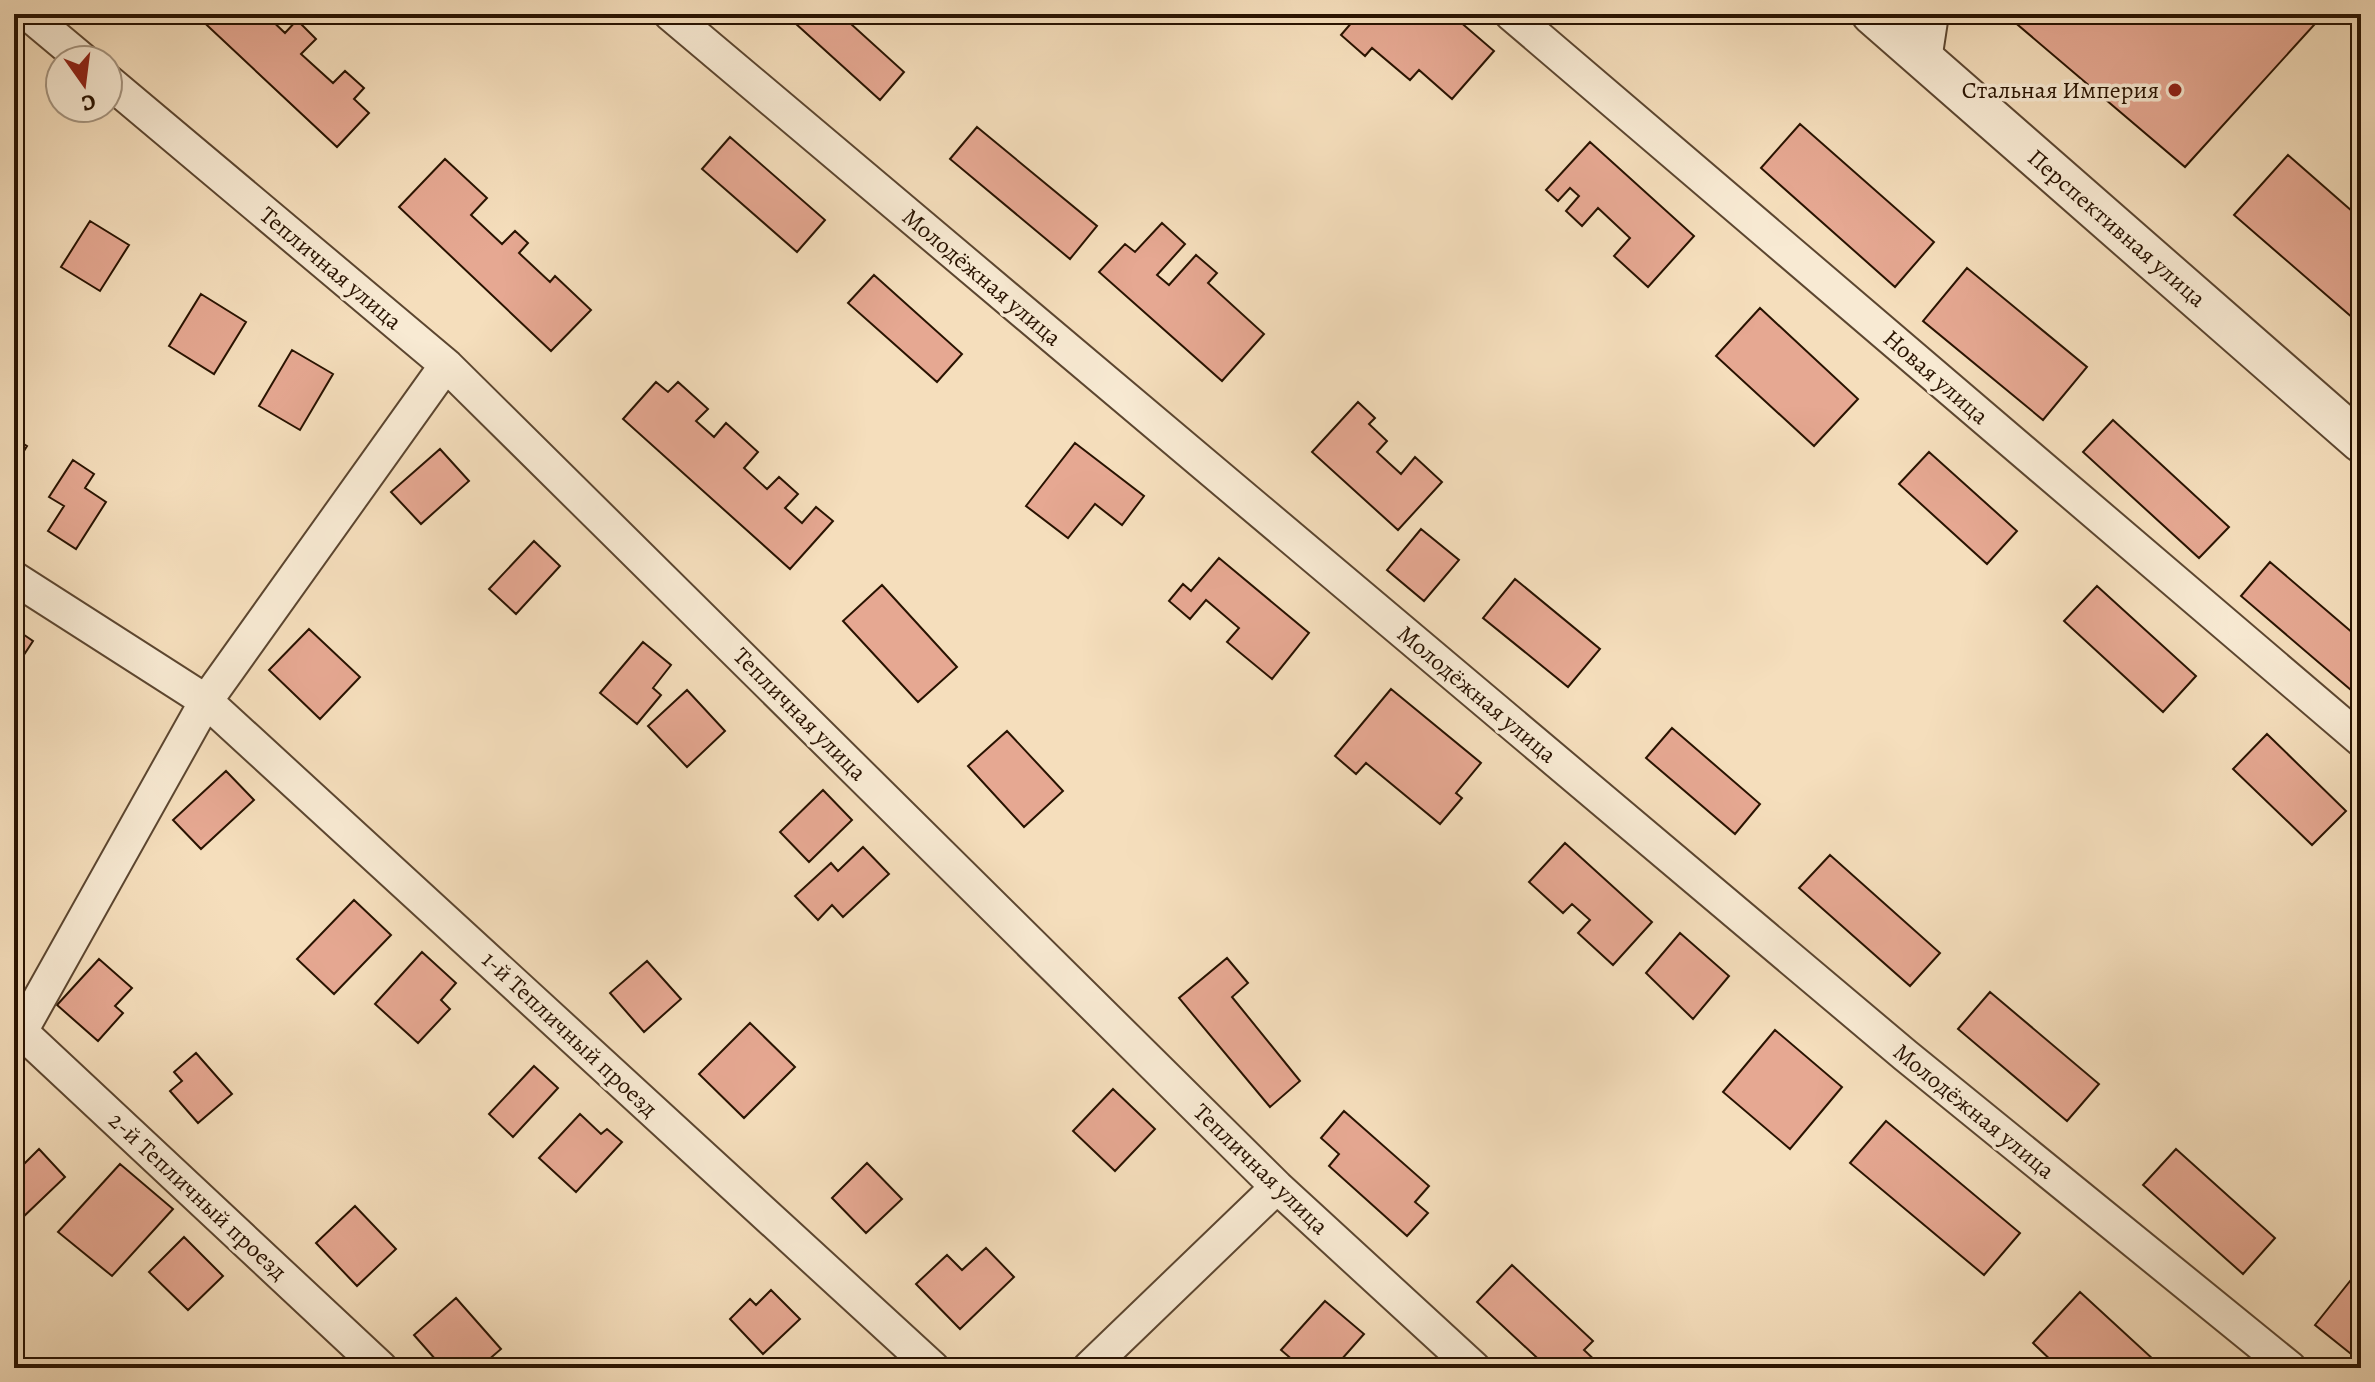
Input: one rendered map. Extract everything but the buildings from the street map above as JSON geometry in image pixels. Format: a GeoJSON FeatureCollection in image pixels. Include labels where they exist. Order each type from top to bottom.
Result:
{"type":"FeatureCollection","features":[{"type":"Feature","properties":{"kind":"street"},"geometry":{"type":"LineString","coordinates":[[28,14],[64,44]]}},
{"type":"Feature","properties":{"kind":"street","name":"Молодёжная улица"},"geometry":{"type":"LineString","coordinates":[[670,14],[1905,1055],[2290,1368]]}},
{"type":"Feature","properties":{"kind":"street","name":"Новая улица"},"geometry":{"type":"LineString","coordinates":[[1511,14],[2361,740]]}},
{"type":"Feature","properties":{"kind":"street","name":"Перспективная улица"},"geometry":{"type":"LineString","coordinates":[[1872,14],[2361,442]]}},
{"type":"Feature","properties":{"kind":"street"},"geometry":{"type":"LineString","coordinates":[[1925,60],[1932,14]]}},
{"type":"Feature","properties":{"kind":"street","name":"Тепличная улица"},"geometry":{"type":"LineString","coordinates":[[124,94],[446,365],[1277,1187],[1474,1368]]}},
{"type":"Feature","properties":{"kind":"street"},"geometry":{"type":"LineString","coordinates":[[17,1033],[206,701],[446,365]]}},
{"type":"Feature","properties":{"kind":"street","name":"1-й Тепличный проезд"},"geometry":{"type":"LineString","coordinates":[[14,578],[206,701],[933,1368]]}},
{"type":"Feature","properties":{"kind":"street","name":"2-й Тепличный проезд"},"geometry":{"type":"LineString","coordinates":[[17,1033],[381,1368]]}},
{"type":"Feature","properties":{"kind":"street"},"geometry":{"type":"LineString","coordinates":[[1089,1368],[1277,1187]]}},
{"type":"Feature","properties":{"kind":"place","name":"Стальная Империя"},"geometry":{"type":"Point","coordinates":[2175,90]}}]}
